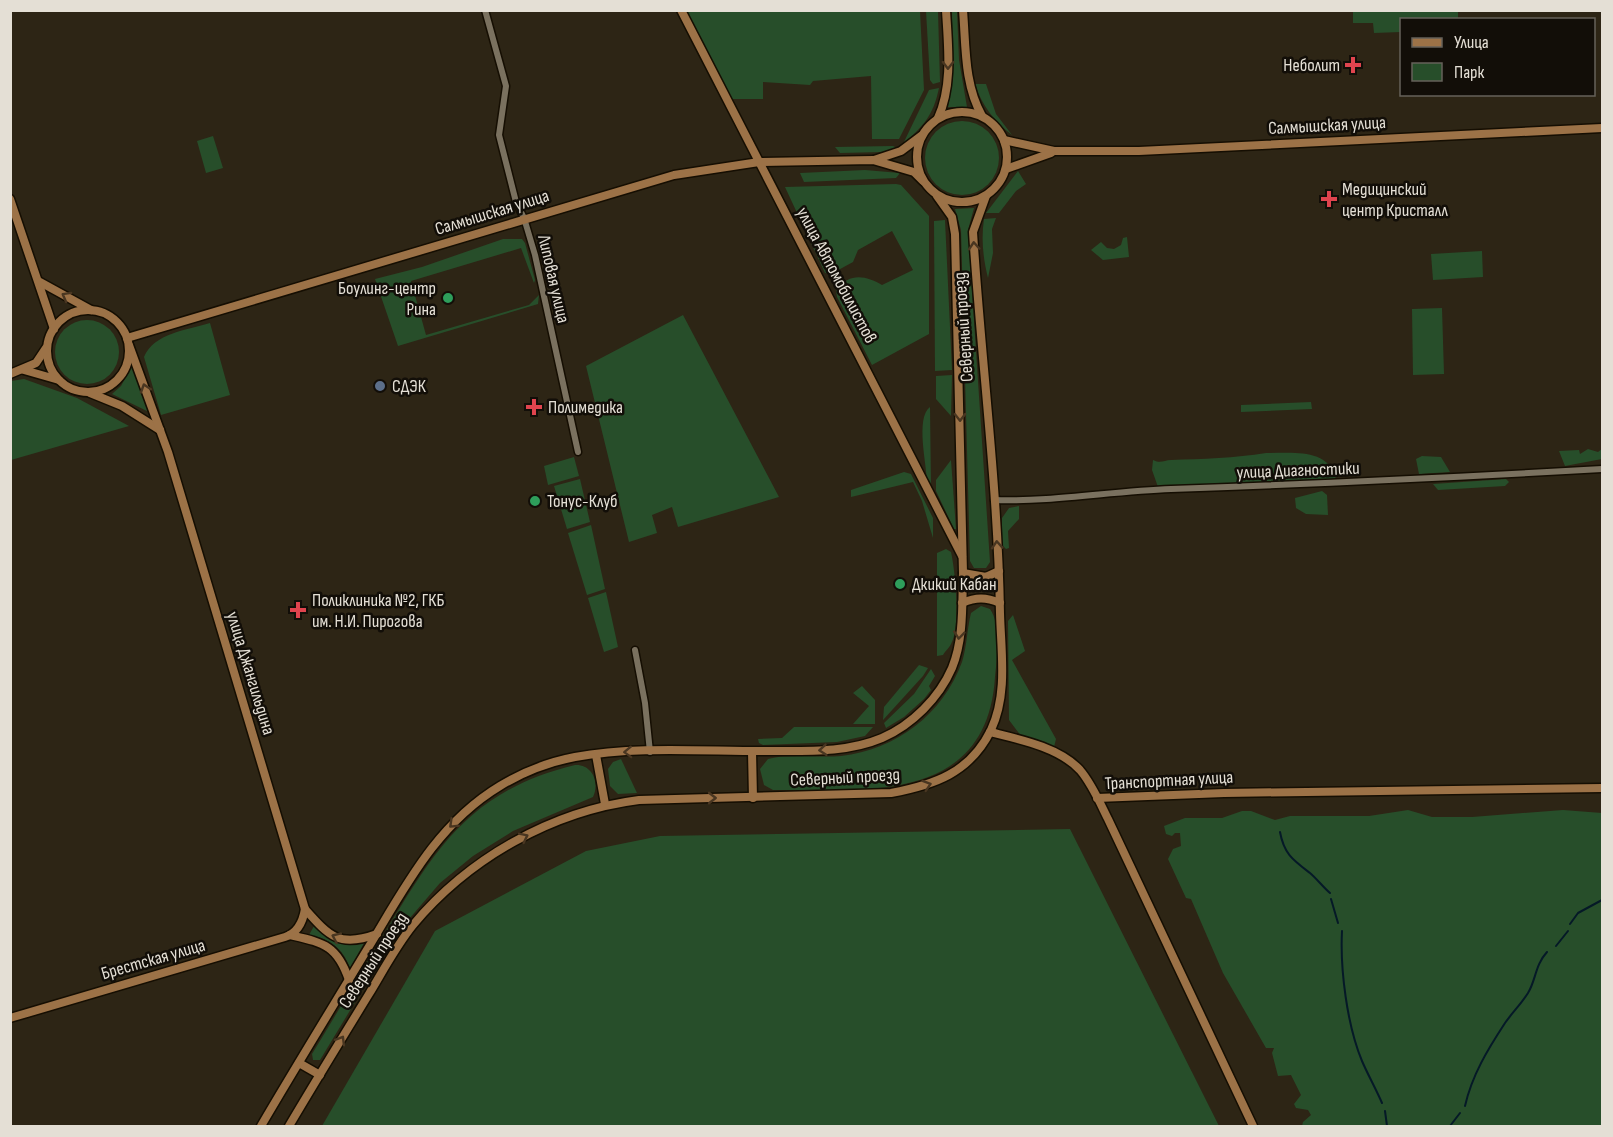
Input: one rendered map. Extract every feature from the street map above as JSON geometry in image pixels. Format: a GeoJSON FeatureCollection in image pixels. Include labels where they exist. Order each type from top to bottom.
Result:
{"type":"FeatureCollection","features":[{"type":"Feature","properties":{"kind":"main road","name":"улица Автомобилистов"},"geometry":{"type":"LineString","coordinates":[[681,10],[962,556]]}},
{"type":"Feature","properties":{"kind":"main road"},"geometry":{"type":"LineString","coordinates":[[873,160],[901,151],[938,118],[944,105],[947,84],[946,10]]}},
{"type":"Feature","properties":{"kind":"main road"},"geometry":{"type":"LineString","coordinates":[[873,160],[914,172],[937,196],[961,203],[986,196],[999,184],[1006,169],[1008,154],[1005,140],[996,126],[982,116],[974,102],[969,83],[963,10]]}},
{"type":"Feature","properties":{"kind":"main road"},"geometry":{"type":"LineString","coordinates":[[938,118],[960,112],[982,116]]}},
{"type":"Feature","properties":{"kind":"main road","name":"Салмышская улица"},"geometry":{"type":"LineString","coordinates":[[1054,152],[1161,150],[1602,128]]}},
{"type":"Feature","properties":{"kind":"main road"},"geometry":{"type":"LineString","coordinates":[[923,133],[917,149],[917,166],[923,181]]}},
{"type":"Feature","properties":{"kind":"main road"},"geometry":{"type":"LineString","coordinates":[[1005,140],[1054,152]]}},
{"type":"Feature","properties":{"kind":"main road"},"geometry":{"type":"LineString","coordinates":[[1006,169],[1054,152]]}},
{"type":"Feature","properties":{"kind":"main road","name":"Салмышская улица"},"geometry":{"type":"LineString","coordinates":[[128,341],[524,218],[674,176],[759,162],[873,160]]}},
{"type":"Feature","properties":{"kind":"main road","name":"Северный проезд"},"geometry":{"type":"LineString","coordinates":[[261,1126],[420,863],[440,837],[475,803],[520,775],[554,762],[596,755],[844,748],[881,738],[900,728],[928,705],[951,671],[959,644],[963,573],[955,234],[952,217],[937,196]]}},
{"type":"Feature","properties":{"kind":"main road","name":"Северный проезд"},"geometry":{"type":"LineString","coordinates":[[289,1126],[405,937],[443,893],[488,857],[515,842],[547,826],[605,804],[665,798],[753,798],[891,793],[930,786],[954,772],[974,754],[990,732],[997,716],[1001,690],[999,571],[973,232],[986,196]]}},
{"type":"Feature","properties":{"kind":"main road"},"geometry":{"type":"LineString","coordinates":[[10,199],[30,263],[40,282],[54,329]]}},
{"type":"Feature","properties":{"kind":"main road"},"geometry":{"type":"LineString","coordinates":[[40,282],[91,310],[106,315],[119,324],[128,341],[128,362],[120,378],[106,388],[90,393]]}},
{"type":"Feature","properties":{"kind":"main road"},"geometry":{"type":"LineString","coordinates":[[10,374],[36,363],[48,345],[54,329],[64,318],[77,312],[91,310]]}},
{"type":"Feature","properties":{"kind":"main road","name":"улица Джангильдина"},"geometry":{"type":"LineString","coordinates":[[128,341],[161,431],[305,909]]}},
{"type":"Feature","properties":{"kind":"main road"},"geometry":{"type":"LineString","coordinates":[[48,345],[50,364],[59,380]]}},
{"type":"Feature","properties":{"kind":"main road"},"geometry":{"type":"LineString","coordinates":[[24,370],[59,380],[78,391],[90,393],[122,406],[161,431]]}},
{"type":"Feature","properties":{"kind":"main road"},"geometry":{"type":"LineString","coordinates":[[963,573],[986,577],[999,571]]}},
{"type":"Feature","properties":{"kind":"main road"},"geometry":{"type":"LineString","coordinates":[[962,603],[974,598],[990,598],[1000,603]]}},
{"type":"Feature","properties":{"kind":"main road"},"geometry":{"type":"LineString","coordinates":[[990,732],[1035,745],[1070,762],[1078,768],[1097,798]]}},
{"type":"Feature","properties":{"kind":"main road"},"geometry":{"type":"LineString","coordinates":[[752,752],[753,798]]}},
{"type":"Feature","properties":{"kind":"main road"},"geometry":{"type":"LineString","coordinates":[[596,755],[605,804]]}},
{"type":"Feature","properties":{"kind":"main road","name":"Транспортная улица"},"geometry":{"type":"LineString","coordinates":[[1253,1126],[1097,798],[1224,793],[1602,788]]}},
{"type":"Feature","properties":{"kind":"main road"},"geometry":{"type":"LineString","coordinates":[[305,909],[332,937],[351,941],[377,934]]}},
{"type":"Feature","properties":{"kind":"main road","name":"Брестская улица"},"geometry":{"type":"LineString","coordinates":[[10,1018],[290,935],[301,924],[305,909]]}},
{"type":"Feature","properties":{"kind":"main road"},"geometry":{"type":"LineString","coordinates":[[290,935],[331,948],[338,955],[349,980]]}},
{"type":"Feature","properties":{"kind":"main road"},"geometry":{"type":"LineString","coordinates":[[299,1062],[320,1075]]}},
{"type":"Feature","properties":{"kind":"street","name":"Липовая улица"},"geometry":{"type":"LineString","coordinates":[[485,10],[506,86],[499,135],[516,202],[524,218],[543,288],[578,452]]}},
{"type":"Feature","properties":{"kind":"street","name":"улица Диагностики"},"geometry":{"type":"LineString","coordinates":[[994,500],[1020,501],[1105,492],[1341,484],[1602,468]]}},
{"type":"Feature","properties":{"kind":"street"},"geometry":{"type":"LineString","coordinates":[[635,650],[645,703],[650,752]]}},
{"type":"Feature","properties":{"kind":"green space"},"geometry":{"type":"Polygon","coordinates":[[[686,11],[920,11],[924,90],[899,139],[872,139],[871,76],[813,81],[810,85],[763,82],[763,99],[730,99],[686,11]]]}},
{"type":"Feature","properties":{"kind":"green space"},"geometry":{"type":"Polygon","coordinates":[[[926,11],[938,11],[940,82],[933,84],[930,80],[926,11]]]}},
{"type":"Feature","properties":{"kind":"green space"},"geometry":{"type":"Polygon","coordinates":[[[952,11],[957,11],[959,60],[967,107],[948,107],[953,78],[952,11]]]}},
{"type":"Feature","properties":{"kind":"green space"},"geometry":{"type":"Polygon","coordinates":[[[1353,11],[1458,11],[1458,18],[1400,18],[1400,32],[1374,33],[1373,23],[1353,23],[1353,11]]]}},
{"type":"Feature","properties":{"kind":"green space"},"geometry":{"type":"Polygon","coordinates":[[[975,84],[986,84],[996,114],[1012,135],[989,112],[975,84]]]}},
{"type":"Feature","properties":{"kind":"green space"},"geometry":{"type":"Polygon","coordinates":[[[939,88],[934,106],[927,119],[903,144],[929,90],[939,88]]]}},
{"type":"Feature","properties":{"kind":"green space"},"geometry":{"type":"Polygon","coordinates":[[[955,121],[969,121],[983,127],[993,137],[999,151],[999,165],[993,179],[983,189],[969,195],[955,195],[941,189],[931,179],[925,165],[925,151],[931,137],[941,127],[955,121]]]}},
{"type":"Feature","properties":{"kind":"green space"},"geometry":{"type":"Polygon","coordinates":[[[213,136],[223,168],[206,173],[197,141],[213,136]]]}},
{"type":"Feature","properties":{"kind":"green space"},"geometry":{"type":"Polygon","coordinates":[[[893,146],[897,148],[884,152],[840,153],[835,147],[893,146]]]}},
{"type":"Feature","properties":{"kind":"green space"},"geometry":{"type":"Polygon","coordinates":[[[865,170],[900,173],[896,178],[804,182],[800,173],[865,170]]]}},
{"type":"Feature","properties":{"kind":"green space"},"geometry":{"type":"Polygon","coordinates":[[[1018,171],[1026,184],[1016,191],[999,213],[986,213],[1018,171]]]}},
{"type":"Feature","properties":{"kind":"green space"},"geometry":{"type":"Polygon","coordinates":[[[901,185],[929,216],[929,334],[872,365],[837,297],[836,290],[852,278],[870,279],[882,285],[913,270],[892,231],[858,250],[853,262],[831,274],[825,273],[785,187],[901,185]]]}},
{"type":"Feature","properties":{"kind":"green space"},"geometry":{"type":"Polygon","coordinates":[[[974,208],[968,230],[990,562],[986,568],[974,568],[970,561],[961,230],[955,209],[974,208]]]}},
{"type":"Feature","properties":{"kind":"green space"},"geometry":{"type":"Polygon","coordinates":[[[996,218],[992,229],[993,253],[988,278],[983,249],[984,219],[996,218]]]}},
{"type":"Feature","properties":{"kind":"green space"},"geometry":{"type":"Polygon","coordinates":[[[945,220],[952,370],[935,371],[934,221],[945,220]]]}},
{"type":"Feature","properties":{"kind":"green space"},"geometry":{"type":"Polygon","coordinates":[[[1127,237],[1129,257],[1103,260],[1091,250],[1101,242],[1107,248],[1114,249],[1121,245],[1123,238],[1127,237]]]}},
{"type":"Feature","properties":{"kind":"green space"},"geometry":{"type":"Polygon","coordinates":[[[503,239],[522,239],[525,243],[534,283],[521,248],[411,281],[426,335],[529,305],[539,295],[538,304],[398,346],[375,279],[422,267],[503,239]]]}},
{"type":"Feature","properties":{"kind":"green space"},"geometry":{"type":"Polygon","coordinates":[[[1482,251],[1483,277],[1433,280],[1431,254],[1482,251]]]}},
{"type":"Feature","properties":{"kind":"green space"},"geometry":{"type":"Polygon","coordinates":[[[1442,308],[1444,374],[1413,375],[1412,309],[1442,308]]]}},
{"type":"Feature","properties":{"kind":"green space"},"geometry":{"type":"Polygon","coordinates":[[[683,315],[779,497],[678,527],[672,507],[652,515],[657,533],[629,542],[586,366],[683,315]]]}},
{"type":"Feature","properties":{"kind":"green space"},"geometry":{"type":"Polygon","coordinates":[[[87,320],[99,322],[110,329],[117,340],[119,352],[117,364],[110,375],[99,382],[87,384],[75,382],[64,375],[57,364],[55,352],[57,340],[64,329],[75,322],[87,320]]]}},
{"type":"Feature","properties":{"kind":"green space"},"geometry":{"type":"Polygon","coordinates":[[[210,323],[230,395],[161,415],[144,357],[155,343],[163,338],[210,323]]]}},
{"type":"Feature","properties":{"kind":"green space"},"geometry":{"type":"Polygon","coordinates":[[[134,362],[149,412],[112,394],[121,386],[134,362]]]}},
{"type":"Feature","properties":{"kind":"green space"},"geometry":{"type":"Polygon","coordinates":[[[952,375],[951,416],[936,399],[936,376],[952,375]]]}},
{"type":"Feature","properties":{"kind":"green space"},"geometry":{"type":"Polygon","coordinates":[[[24,379],[77,398],[129,426],[11,460],[11,381],[24,379]]]}},
{"type":"Feature","properties":{"kind":"green space"},"geometry":{"type":"Polygon","coordinates":[[[1311,402],[1312,409],[1241,412],[1241,405],[1311,402]]]}},
{"type":"Feature","properties":{"kind":"green space"},"geometry":{"type":"Polygon","coordinates":[[[930,407],[931,489],[927,483],[922,431],[923,421],[930,407]]]}},
{"type":"Feature","properties":{"kind":"green space"},"geometry":{"type":"Polygon","coordinates":[[[1588,449],[1598,452],[1602,449],[1602,459],[1565,466],[1559,451],[1579,450],[1580,454],[1588,449]]]}},
{"type":"Feature","properties":{"kind":"green space"},"geometry":{"type":"Polygon","coordinates":[[[1266,453],[1297,453],[1317,457],[1325,461],[1336,477],[1334,480],[1158,487],[1152,470],[1153,460],[1160,462],[1266,453]]]}},
{"type":"Feature","properties":{"kind":"green space"},"geometry":{"type":"Polygon","coordinates":[[[1422,456],[1441,457],[1450,472],[1419,474],[1416,459],[1422,456]]]}},
{"type":"Feature","properties":{"kind":"green space"},"geometry":{"type":"Polygon","coordinates":[[[574,457],[579,476],[548,485],[544,466],[574,457]]]}},
{"type":"Feature","properties":{"kind":"green space"},"geometry":{"type":"Polygon","coordinates":[[[951,460],[956,529],[936,491],[936,480],[951,460]]]}},
{"type":"Feature","properties":{"kind":"green space"},"geometry":{"type":"Polygon","coordinates":[[[904,472],[911,474],[933,518],[933,538],[922,501],[913,482],[851,497],[851,490],[904,472]]]}},
{"type":"Feature","properties":{"kind":"green space"},"geometry":{"type":"Polygon","coordinates":[[[580,479],[590,522],[567,529],[554,486],[580,479]]]}},
{"type":"Feature","properties":{"kind":"green space"},"geometry":{"type":"Polygon","coordinates":[[[1506,479],[1509,482],[1505,486],[1438,490],[1433,484],[1506,479]]]}},
{"type":"Feature","properties":{"kind":"green space"},"geometry":{"type":"Polygon","coordinates":[[[1322,491],[1327,495],[1328,515],[1306,514],[1296,508],[1295,498],[1322,491]]]}},
{"type":"Feature","properties":{"kind":"green space"},"geometry":{"type":"Polygon","coordinates":[[[1019,506],[1019,519],[1008,531],[1009,548],[1006,549],[1002,545],[1002,518],[1009,508],[1019,506]]]}},
{"type":"Feature","properties":{"kind":"green space"},"geometry":{"type":"Polygon","coordinates":[[[591,525],[605,589],[587,595],[568,533],[591,525]]]}},
{"type":"Feature","properties":{"kind":"green space"},"geometry":{"type":"Polygon","coordinates":[[[946,549],[951,552],[954,571],[956,625],[950,645],[943,655],[937,656],[937,553],[946,549]]]}},
{"type":"Feature","properties":{"kind":"green space"},"geometry":{"type":"Polygon","coordinates":[[[606,592],[618,647],[604,652],[588,598],[606,592]]]}},
{"type":"Feature","properties":{"kind":"green space"},"geometry":{"type":"Polygon","coordinates":[[[981,606],[990,609],[997,632],[995,677],[987,718],[970,748],[946,769],[916,781],[882,788],[773,790],[764,785],[760,769],[768,759],[785,756],[841,756],[861,752],[880,746],[915,726],[943,698],[954,681],[964,656],[971,613],[981,606]]]}},
{"type":"Feature","properties":{"kind":"green space"},"geometry":{"type":"Polygon","coordinates":[[[1013,615],[1025,651],[1012,660],[1056,739],[1054,747],[1021,736],[1009,720],[1008,621],[1013,615]]]}},
{"type":"Feature","properties":{"kind":"green space"},"geometry":{"type":"Polygon","coordinates":[[[919,665],[928,668],[883,720],[884,707],[919,665]]]}},
{"type":"Feature","properties":{"kind":"green space"},"geometry":{"type":"Polygon","coordinates":[[[931,669],[935,676],[929,686],[931,690],[904,717],[886,728],[884,723],[914,694],[931,669]]]}},
{"type":"Feature","properties":{"kind":"green space"},"geometry":{"type":"Polygon","coordinates":[[[862,686],[875,700],[875,724],[853,724],[869,706],[853,693],[862,686]]]}},
{"type":"Feature","properties":{"kind":"green space"},"geometry":{"type":"Polygon","coordinates":[[[794,727],[873,727],[865,736],[837,742],[763,745],[759,743],[758,739],[782,738],[794,727]]]}},
{"type":"Feature","properties":{"kind":"green space"},"geometry":{"type":"Polygon","coordinates":[[[621,759],[637,793],[618,794],[610,786],[608,769],[613,762],[621,759]]]}},
{"type":"Feature","properties":{"kind":"green space"},"geometry":{"type":"Polygon","coordinates":[[[575,765],[586,767],[593,775],[596,786],[593,797],[513,831],[473,856],[440,883],[397,933],[320,1060],[313,1060],[312,1054],[405,900],[441,848],[461,825],[483,806],[509,790],[539,776],[575,765]]]}},
{"type":"Feature","properties":{"kind":"green space"},"geometry":{"type":"Polygon","coordinates":[[[1408,810],[1432,817],[1472,817],[1563,810],[1602,813],[1602,1126],[1302,1126],[1311,1115],[1308,1110],[1296,1108],[1294,1104],[1301,1095],[1291,1075],[1278,1076],[1272,1053],[1274,1048],[1266,1048],[1223,973],[1191,899],[1186,898],[1168,859],[1173,849],[1181,846],[1180,833],[1172,836],[1166,834],[1164,826],[1185,818],[1222,818],[1242,811],[1251,811],[1275,820],[1290,816],[1369,816],[1408,810]]]}},
{"type":"Feature","properties":{"kind":"green space"},"geometry":{"type":"Polygon","coordinates":[[[1070,829],[1219,1126],[322,1126],[435,931],[586,851],[660,836],[1070,829]]]}},
{"type":"Feature","properties":{"kind":"green space"},"geometry":{"type":"Polygon","coordinates":[[[314,926],[336,942],[349,945],[364,943],[350,968],[335,946],[324,939],[309,935],[314,926]]]}},
{"type":"Feature","properties":{"kind":"waterway"},"geometry":{"type":"LineString","coordinates":[[1280,832],[1290,856],[1330,893]]}},
{"type":"Feature","properties":{"kind":"waterway"},"geometry":{"type":"LineString","coordinates":[[1331,899],[1338,923]]}},
{"type":"Feature","properties":{"kind":"waterway"},"geometry":{"type":"LineString","coordinates":[[1570,924],[1578,913],[1602,900]]}},
{"type":"Feature","properties":{"kind":"waterway"},"geometry":{"type":"LineString","coordinates":[[1342,931],[1343,979],[1352,1031],[1362,1061],[1382,1103]]}},
{"type":"Feature","properties":{"kind":"waterway"},"geometry":{"type":"LineString","coordinates":[[1556,946],[1568,931]]}},
{"type":"Feature","properties":{"kind":"waterway"},"geometry":{"type":"LineString","coordinates":[[1465,1106],[1481,1063],[1505,1023],[1528,993],[1540,962],[1547,952]]}},
{"type":"Feature","properties":{"kind":"waterway"},"geometry":{"type":"LineString","coordinates":[[1385,1111],[1387,1126]]}},
{"type":"Feature","properties":{"kind":"waterway"},"geometry":{"type":"LineString","coordinates":[[1450,1126],[1460,1113]]}},
{"type":"Feature","properties":{"kind":"place","name":"Неболит"},"geometry":{"type":"Point","coordinates":[1353,65]}},
{"type":"Feature","properties":{"kind":"place","name":"Медицинский центр Кристалл"},"geometry":{"type":"Point","coordinates":[1329,199]}},
{"type":"Feature","properties":{"kind":"place","name":"Боулинг-центр Рина"},"geometry":{"type":"Point","coordinates":[448,298]}},
{"type":"Feature","properties":{"kind":"place","name":"СДЭК"},"geometry":{"type":"Point","coordinates":[380,386]}},
{"type":"Feature","properties":{"kind":"place","name":"Полимедика"},"geometry":{"type":"Point","coordinates":[534,407]}},
{"type":"Feature","properties":{"kind":"place","name":"Тонус-Клуб"},"geometry":{"type":"Point","coordinates":[535,501]}},
{"type":"Feature","properties":{"kind":"place","name":"Дкикий Кабан"},"geometry":{"type":"Point","coordinates":[900,584]}},
{"type":"Feature","properties":{"kind":"place","name":"Поликлиника №2, ГКБ им. Н.И. Пирогова"},"geometry":{"type":"Point","coordinates":[298,610]}}]}
